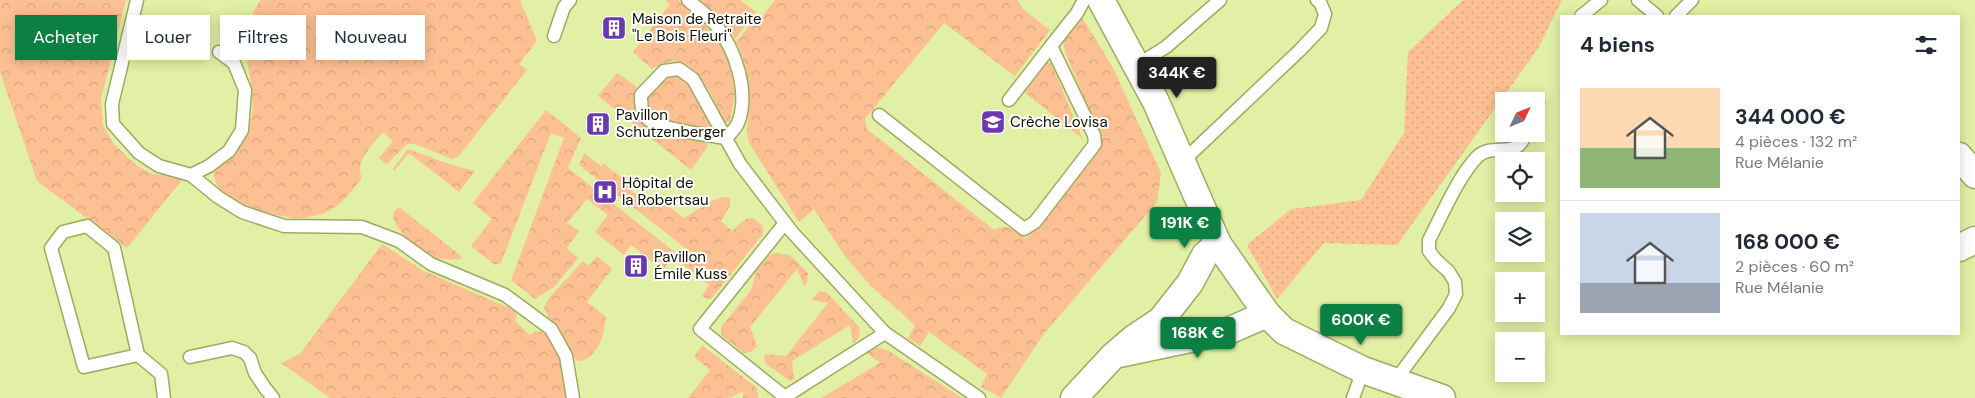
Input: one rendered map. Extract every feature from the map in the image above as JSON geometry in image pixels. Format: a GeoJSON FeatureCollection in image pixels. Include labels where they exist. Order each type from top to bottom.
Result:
{"type":"FeatureCollection","features":[{"type":"Feature","properties":{"kind":"street"},"geometry":{"type":"LineString","coordinates":[[1101,0],[1137,65],[1218,244],[1266,314],[1284,331],[1364,370],[1442,398]]}},
{"type":"Feature","properties":{"kind":"street"},"geometry":{"type":"LineString","coordinates":[[1960,157],[1975,175]]}},
{"type":"Feature","properties":{"kind":"street"},"geometry":{"type":"LineString","coordinates":[[1960,248],[1975,240]]}},
{"type":"Feature","properties":{"kind":"street"},"geometry":{"type":"LineString","coordinates":[[1074,398],[1113,356],[1134,338],[1162,320],[1190,283],[1205,256],[1218,244]]}},
{"type":"Feature","properties":{"kind":"street"},"geometry":{"type":"LineString","coordinates":[[1113,356],[1228,331],[1266,314]]}},
{"type":"Feature","properties":{"kind":"lane"},"geometry":{"type":"LineString","coordinates":[[137,0],[112,104],[113,124],[139,153],[159,166],[191,175],[218,197],[242,212],[284,226],[362,227],[399,241],[432,264],[505,295],[551,329],[566,356],[573,398]]}},
{"type":"Feature","properties":{"kind":"lane"},"geometry":{"type":"LineString","coordinates":[[554,36],[564,7],[570,0]]}},
{"type":"Feature","properties":{"kind":"lane"},"geometry":{"type":"LineString","coordinates":[[688,0],[714,23],[733,50],[739,73],[742,103],[738,124],[726,138]]}},
{"type":"Feature","properties":{"kind":"lane"},"geometry":{"type":"LineString","coordinates":[[1009,100],[1078,13],[1084,0]]}},
{"type":"Feature","properties":{"kind":"lane"},"geometry":{"type":"LineString","coordinates":[[1137,65],[1166,47],[1220,0]]}},
{"type":"Feature","properties":{"kind":"lane"},"geometry":{"type":"LineString","coordinates":[[1182,162],[1300,51],[1321,28],[1325,14],[1320,2],[1317,0]]}},
{"type":"Feature","properties":{"kind":"lane"},"geometry":{"type":"LineString","coordinates":[[1582,15],[1601,0]]}},
{"type":"Feature","properties":{"kind":"lane"},"geometry":{"type":"LineString","coordinates":[[1638,0],[1656,15]]}},
{"type":"Feature","properties":{"kind":"lane"},"geometry":{"type":"LineString","coordinates":[[1677,15],[1692,0]]}},
{"type":"Feature","properties":{"kind":"lane"},"geometry":{"type":"LineString","coordinates":[[879,115],[1024,229],[1035,222],[1095,144],[1094,135],[1051,46]]}},
{"type":"Feature","properties":{"kind":"lane"},"geometry":{"type":"LineString","coordinates":[[191,175],[209,166],[229,151],[242,130],[245,90],[234,62],[219,52]]}},
{"type":"Feature","properties":{"kind":"lane"},"geometry":{"type":"LineString","coordinates":[[726,138],[661,125],[650,120],[641,109],[641,95],[664,71],[679,70],[693,78],[726,138],[740,164],[785,223],[885,333],[979,398]]}},
{"type":"Feature","properties":{"kind":"lane"},"geometry":{"type":"LineString","coordinates":[[1394,381],[1449,308],[1456,294],[1455,282],[1449,272],[1429,251],[1429,240],[1460,181],[1478,156],[1490,149],[1512,149],[1520,145],[1521,142]]}},
{"type":"Feature","properties":{"kind":"lane"},"geometry":{"type":"LineString","coordinates":[[785,223],[700,329],[784,397],[885,333]]}},
{"type":"Feature","properties":{"kind":"lane"},"geometry":{"type":"LineString","coordinates":[[138,355],[84,367],[51,248],[63,232],[87,226],[114,248],[138,355],[161,374],[164,398]]}},
{"type":"Feature","properties":{"kind":"lane"},"geometry":{"type":"LineString","coordinates":[[190,357],[232,348],[244,352],[250,358],[255,373],[274,398]]}},
{"type":"Feature","properties":{"kind":"lane"},"geometry":{"type":"LineString","coordinates":[[1353,398],[1364,370]]}},
{"type":"Feature","properties":{"kind":"green space"},"geometry":{"type":"Polygon","coordinates":[[[0,0],[126,0],[117,36],[117,15],[15,15],[15,60],[111,60],[101,99],[103,125],[114,144],[136,165],[153,174],[178,177],[182,180],[127,248],[37,181],[0,72],[0,0]]]}},
{"type":"Feature","properties":{"kind":"green space"},"geometry":{"type":"Polygon","coordinates":[[[261,0],[520,0],[537,41],[519,64],[527,70],[458,157],[452,159],[415,144],[407,144],[387,164],[379,158],[393,141],[383,132],[362,160],[360,172],[362,178],[339,204],[319,215],[302,218],[288,217],[243,205],[230,198],[220,189],[215,178],[216,166],[240,144],[249,128],[252,96],[247,60],[306,60],[306,15],[252,15],[261,0]]]}},
{"type":"Feature","properties":{"kind":"green space"},"geometry":{"type":"Polygon","coordinates":[[[665,0],[678,0],[721,43],[730,60],[735,93],[730,121],[727,123],[724,121],[705,84],[691,68],[683,63],[674,61],[652,69],[633,52],[670,4],[665,0]]]}},
{"type":"Feature","properties":{"kind":"green space"},"geometry":{"type":"Polygon","coordinates":[[[700,0],[740,0],[756,12],[735,39],[718,17],[700,0]]]}},
{"type":"Feature","properties":{"kind":"green space"},"geometry":{"type":"Polygon","coordinates":[[[775,0],[1017,0],[1024,10],[1050,30],[1015,76],[944,23],[865,119],[867,129],[994,230],[1003,227],[1011,228],[1026,239],[1100,146],[1100,135],[1065,52],[1063,40],[1082,17],[1113,68],[1161,173],[1157,202],[1043,335],[1001,398],[981,387],[987,374],[929,332],[920,346],[908,338],[915,325],[871,286],[847,259],[814,209],[799,222],[749,143],[747,133],[749,85],[741,52],[736,42],[759,14],[762,17],[775,0]]]}},
{"type":"Feature","properties":{"kind":"green space"},"geometry":{"type":"Polygon","coordinates":[[[1463,0],[1562,0],[1539,47],[1507,92],[1495,92],[1495,108],[1397,245],[1324,243],[1277,299],[1247,245],[1291,209],[1361,200],[1404,133],[1408,52],[1463,0]]]}},
{"type":"Feature","properties":{"kind":"green space"},"geometry":{"type":"Polygon","coordinates":[[[1046,61],[1051,63],[1083,139],[1023,91],[1046,61]]]}},
{"type":"Feature","properties":{"kind":"green space"},"geometry":{"type":"Polygon","coordinates":[[[617,73],[637,87],[634,96],[635,106],[646,124],[664,133],[708,144],[691,170],[598,96],[617,73]]]}},
{"type":"Feature","properties":{"kind":"green space"},"geometry":{"type":"Polygon","coordinates":[[[671,75],[679,77],[690,86],[699,100],[709,126],[705,128],[669,121],[660,118],[648,107],[645,99],[662,78],[671,75]]]}},
{"type":"Feature","properties":{"kind":"green space"},"geometry":{"type":"Polygon","coordinates":[[[546,110],[581,138],[568,168],[676,253],[663,270],[631,245],[624,255],[595,232],[608,215],[587,199],[567,223],[579,231],[567,248],[578,258],[554,287],[535,299],[511,280],[564,138],[551,133],[501,263],[495,265],[471,246],[492,219],[473,203],[546,110]]]}},
{"type":"Feature","properties":{"kind":"green space"},"geometry":{"type":"Polygon","coordinates":[[[408,149],[475,171],[459,192],[409,153],[394,171],[393,169],[408,149]]]}},
{"type":"Feature","properties":{"kind":"green space"},"geometry":{"type":"Polygon","coordinates":[[[584,153],[601,166],[604,164],[629,183],[628,188],[644,201],[648,198],[661,208],[665,203],[684,218],[719,198],[730,198],[730,206],[721,221],[732,231],[751,218],[763,227],[763,234],[712,298],[707,299],[702,296],[709,285],[681,263],[689,251],[579,165],[584,153]]]}},
{"type":"Feature","properties":{"kind":"green space"},"geometry":{"type":"Polygon","coordinates":[[[399,207],[461,256],[461,259],[449,260],[438,258],[420,251],[399,229],[393,219],[394,212],[399,207]]]}},
{"type":"Feature","properties":{"kind":"green space"},"geometry":{"type":"Polygon","coordinates":[[[382,244],[424,271],[514,310],[517,315],[515,321],[530,335],[535,331],[543,332],[558,354],[563,371],[566,398],[330,398],[281,363],[300,354],[382,244]]]}},
{"type":"Feature","properties":{"kind":"green space"},"geometry":{"type":"Polygon","coordinates":[[[774,253],[790,255],[808,273],[807,283],[804,286],[797,269],[750,327],[757,346],[751,352],[744,353],[722,336],[721,327],[751,290],[756,272],[768,257],[774,253]]]}},
{"type":"Feature","properties":{"kind":"green space"},"geometry":{"type":"Polygon","coordinates":[[[597,256],[612,269],[587,302],[606,317],[600,343],[587,359],[580,361],[573,355],[544,308],[549,298],[583,261],[589,266],[597,256]]]}},
{"type":"Feature","properties":{"kind":"green space"},"geometry":{"type":"Polygon","coordinates":[[[820,291],[826,292],[859,327],[859,336],[853,343],[850,325],[792,361],[794,379],[790,381],[765,363],[764,358],[766,354],[786,356],[828,303],[811,300],[820,291]]]}},
{"type":"Feature","properties":{"kind":"green space"},"geometry":{"type":"Polygon","coordinates":[[[702,345],[757,388],[758,398],[743,398],[743,391],[730,398],[688,398],[710,370],[694,357],[702,345]]]}},
{"type":"Feature","properties":{"kind":"green space"},"geometry":{"type":"Polygon","coordinates":[[[873,346],[889,351],[962,398],[821,398],[880,363],[865,351],[873,346]]]}},
{"type":"Feature","properties":{"kind":"place","name":"Maison de Retraite \"Le Bois Fleuri\""},"geometry":{"type":"Point","coordinates":[614,28]}},
{"type":"Feature","properties":{"kind":"place","name":"Crèche Lovisa"},"geometry":{"type":"Point","coordinates":[993,122]}},
{"type":"Feature","properties":{"kind":"place","name":"Pavillon Schutzenberger"},"geometry":{"type":"Point","coordinates":[598,124]}},
{"type":"Feature","properties":{"kind":"place","name":"Hôpital de la Robertsau"},"geometry":{"type":"Point","coordinates":[605,192]}},
{"type":"Feature","properties":{"kind":"place","name":"Pavillon Émile Kuss"},"geometry":{"type":"Point","coordinates":[636,266]}}]}
